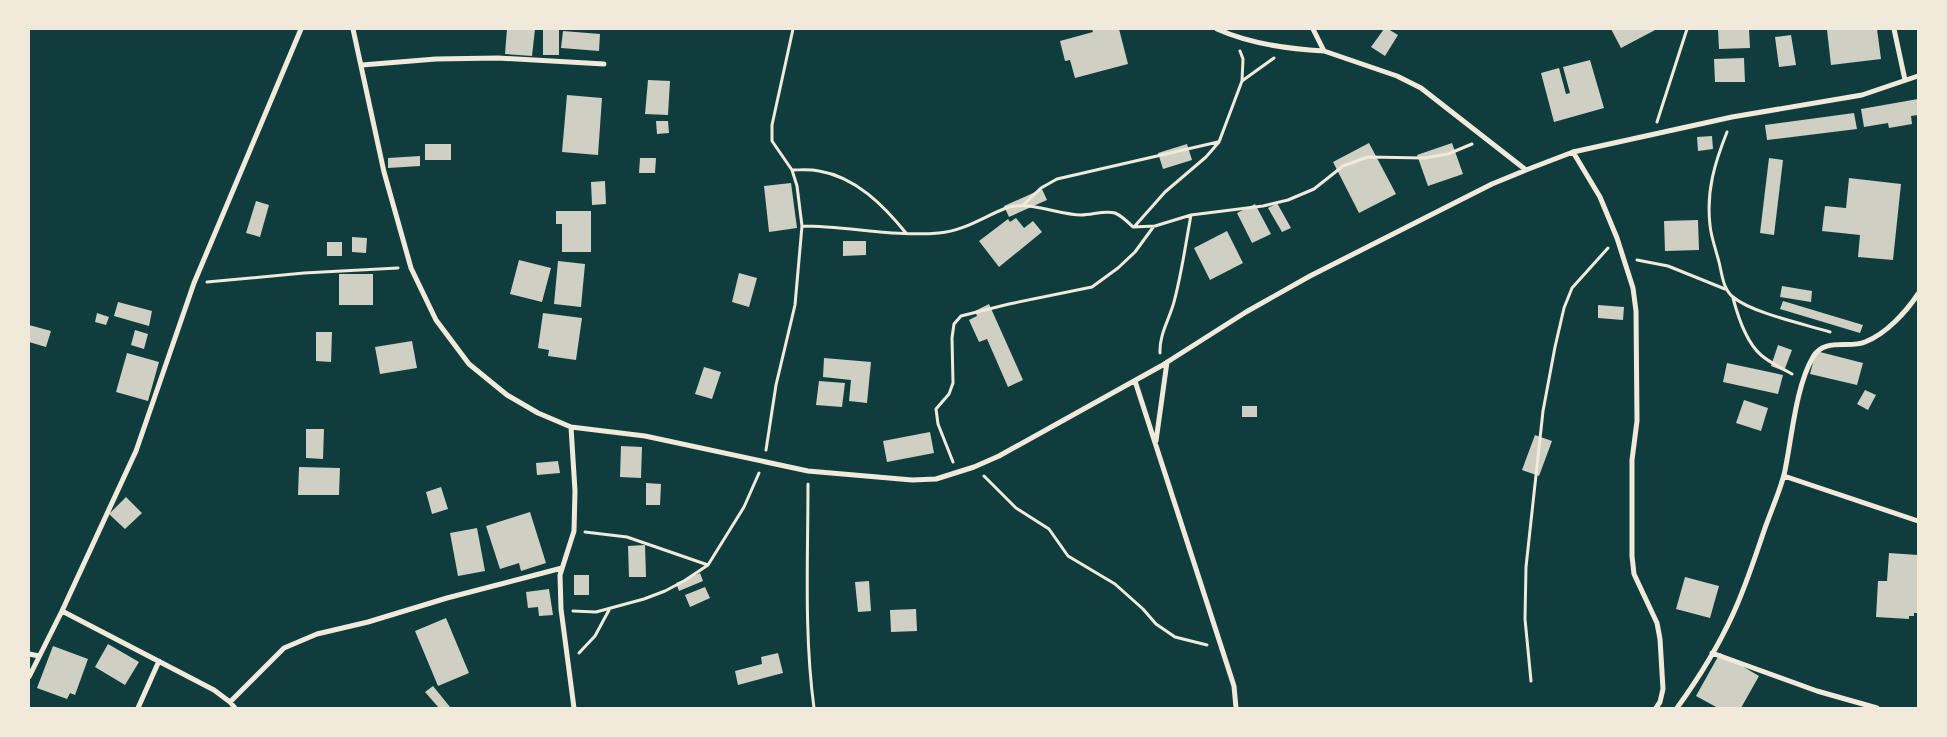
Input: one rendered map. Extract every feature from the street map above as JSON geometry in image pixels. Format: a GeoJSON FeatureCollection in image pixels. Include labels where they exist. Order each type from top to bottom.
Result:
{"type":"FeatureCollection","features":[{"type":"Feature","properties":{"kind":"street"},"geometry":{"type":"LineString","coordinates":[[29,677],[62,612],[136,450],[194,283],[301,29]]}},
{"type":"Feature","properties":{"kind":"street"},"geometry":{"type":"LineString","coordinates":[[353,29],[384,172],[411,268],[436,320],[469,364],[507,395],[538,413],[571,427],[646,436],[808,471],[912,480],[936,479],[958,473],[999,456],[1161,366],[1246,312],[1310,276],[1484,188],[1526,170],[1573,152],[1732,117],[1862,95],[1918,76]]}},
{"type":"Feature","properties":{"kind":"street"},"geometry":{"type":"LineString","coordinates":[[1217,29],[1292,49],[1324,50],[1397,76],[1421,88],[1526,170]]}},
{"type":"Feature","properties":{"kind":"street"},"geometry":{"type":"LineString","coordinates":[[1313,29],[1324,50]]}},
{"type":"Feature","properties":{"kind":"street"},"geometry":{"type":"LineString","coordinates":[[1894,29],[1906,80]]}},
{"type":"Feature","properties":{"kind":"street"},"geometry":{"type":"LineString","coordinates":[[362,65],[498,58],[604,64]]}},
{"type":"Feature","properties":{"kind":"street"},"geometry":{"type":"LineString","coordinates":[[1573,152],[1600,197],[1617,238],[1633,288],[1636,311],[1637,421],[1632,460],[1633,565],[1639,587],[1657,623],[1660,639],[1663,689],[1660,702],[1656,708]]}},
{"type":"Feature","properties":{"kind":"street"},"geometry":{"type":"LineString","coordinates":[[1677,708],[1712,653],[1746,584],[1784,476],[1804,381],[1814,355],[1825,347],[1840,343],[1864,343],[1877,336],[1892,324],[1918,294]]}},
{"type":"Feature","properties":{"kind":"street"},"geometry":{"type":"LineString","coordinates":[[1156,444],[1167,362]]}},
{"type":"Feature","properties":{"kind":"street"},"geometry":{"type":"LineString","coordinates":[[1135,381],[1234,686],[1236,708]]}},
{"type":"Feature","properties":{"kind":"street"},"geometry":{"type":"LineString","coordinates":[[571,427],[575,490],[574,531],[560,575],[561,609],[574,708]]}},
{"type":"Feature","properties":{"kind":"street"},"geometry":{"type":"LineString","coordinates":[[1784,476],[1918,521]]}},
{"type":"Feature","properties":{"kind":"street"},"geometry":{"type":"LineString","coordinates":[[230,702],[284,648],[317,634],[368,622],[447,598],[562,568]]}},
{"type":"Feature","properties":{"kind":"street"},"geometry":{"type":"LineString","coordinates":[[62,612],[214,690],[235,708]]}},
{"type":"Feature","properties":{"kind":"street"},"geometry":{"type":"LineString","coordinates":[[1712,653],[1817,691],[1877,708]]}},
{"type":"Feature","properties":{"kind":"street"},"geometry":{"type":"LineString","coordinates":[[29,654],[39,656]]}},
{"type":"Feature","properties":{"kind":"street"},"geometry":{"type":"LineString","coordinates":[[138,708],[159,661]]}},
{"type":"Feature","properties":{"kind":"path"},"geometry":{"type":"LineString","coordinates":[[561,609],[582,612],[609,610],[665,591],[708,565],[744,507],[764,462],[776,385],[794,305],[802,226],[797,186],[792,170],[772,141],[772,125],[794,29]]}},
{"type":"Feature","properties":{"kind":"path"},"geometry":{"type":"LineString","coordinates":[[1653,134],[1688,29]]}},
{"type":"Feature","properties":{"kind":"path"},"geometry":{"type":"LineString","coordinates":[[1133,227],[1165,192],[1206,157],[1219,142],[1242,81],[1243,59],[1241,53],[1224,32]]}},
{"type":"Feature","properties":{"kind":"path"},"geometry":{"type":"LineString","coordinates":[[1242,81],[1277,56],[1292,49]]}},
{"type":"Feature","properties":{"kind":"path"},"geometry":{"type":"LineString","coordinates":[[1725,289],[1710,226],[1709,196],[1716,159],[1732,117]]}},
{"type":"Feature","properties":{"kind":"path"},"geometry":{"type":"LineString","coordinates":[[802,226],[828,226],[906,233],[940,233],[963,228],[1007,208],[1022,206],[1068,215],[1112,212],[1133,227],[1155,226],[1191,214],[1263,206],[1288,200],[1314,189],[1343,166],[1368,157],[1424,158],[1448,154],[1484,139]]}},
{"type":"Feature","properties":{"kind":"path"},"geometry":{"type":"LineString","coordinates":[[1022,206],[1041,188],[1057,179],[1219,142]]}},
{"type":"Feature","properties":{"kind":"path"},"geometry":{"type":"LineString","coordinates":[[792,170],[821,171],[840,177],[876,200],[906,233]]}},
{"type":"Feature","properties":{"kind":"path"},"geometry":{"type":"LineString","coordinates":[[1161,366],[1160,346],[1164,328],[1175,299],[1191,214]]}},
{"type":"Feature","properties":{"kind":"path"},"geometry":{"type":"LineString","coordinates":[[958,473],[945,445],[938,424],[936,409],[949,394],[953,383],[952,338],[954,324],[961,316],[1092,287],[1118,268],[1135,252],[1155,226]]}},
{"type":"Feature","properties":{"kind":"path"},"geometry":{"type":"LineString","coordinates":[[1530,681],[1525,619],[1526,567],[1543,411],[1555,347],[1564,308],[1572,288],[1617,238]]}},
{"type":"Feature","properties":{"kind":"path"},"geometry":{"type":"LineString","coordinates":[[1624,260],[1652,262],[1725,289],[1733,297],[1775,316],[1832,332]]}},
{"type":"Feature","properties":{"kind":"path"},"geometry":{"type":"LineString","coordinates":[[194,283],[304,273],[411,268]]}},
{"type":"Feature","properties":{"kind":"path"},"geometry":{"type":"LineString","coordinates":[[1733,297],[1737,314],[1755,348],[1762,356],[1804,381]]}},
{"type":"Feature","properties":{"kind":"path"},"geometry":{"type":"LineString","coordinates":[[974,467],[1016,508],[1049,529],[1068,556],[1115,584],[1143,609],[1156,624],[1175,637],[1222,649]]}},
{"type":"Feature","properties":{"kind":"path"},"geometry":{"type":"LineString","coordinates":[[808,471],[809,673],[814,708]]}},
{"type":"Feature","properties":{"kind":"path"},"geometry":{"type":"LineString","coordinates":[[574,531],[626,537],[708,565]]}},
{"type":"Feature","properties":{"kind":"path"},"geometry":{"type":"LineString","coordinates":[[568,664],[595,636],[609,610]]}},
{"type":"Feature","properties":{"kind":"building"},"geometry":{"type":"Polygon","coordinates":[[[507,29],[535,29],[532,56],[505,54],[507,29]]]}},
{"type":"Feature","properties":{"kind":"building"},"geometry":{"type":"Polygon","coordinates":[[[543,29],[559,29],[559,55],[543,55],[543,29]]]}},
{"type":"Feature","properties":{"kind":"building"},"geometry":{"type":"Polygon","coordinates":[[[1092,29],[1119,29],[1128,64],[1075,78],[1070,60],[1065,61],[1060,41],[1093,32],[1092,29]]]}},
{"type":"Feature","properties":{"kind":"building"},"geometry":{"type":"Polygon","coordinates":[[[1384,29],[1388,29],[1398,35],[1385,56],[1371,47],[1384,29]]]}},
{"type":"Feature","properties":{"kind":"building"},"geometry":{"type":"Polygon","coordinates":[[[1611,29],[1657,29],[1621,48],[1611,29]]]}},
{"type":"Feature","properties":{"kind":"building"},"geometry":{"type":"Polygon","coordinates":[[[1718,29],[1749,29],[1750,48],[1719,49],[1718,29]]]}},
{"type":"Feature","properties":{"kind":"building"},"geometry":{"type":"Polygon","coordinates":[[[1877,29],[1881,59],[1831,65],[1827,30],[1877,29]]]}},
{"type":"Feature","properties":{"kind":"building"},"geometry":{"type":"Polygon","coordinates":[[[563,31],[600,34],[599,51],[561,48],[563,31]]]}},
{"type":"Feature","properties":{"kind":"building"},"geometry":{"type":"Polygon","coordinates":[[[1791,35],[1796,65],[1779,67],[1775,37],[1791,35]]]}},
{"type":"Feature","properties":{"kind":"building"},"geometry":{"type":"Polygon","coordinates":[[[1744,58],[1745,82],[1715,82],[1714,59],[1744,58]]]}},
{"type":"Feature","properties":{"kind":"building"},"geometry":{"type":"Polygon","coordinates":[[[1590,60],[1604,108],[1554,122],[1541,73],[1559,68],[1566,94],[1570,93],[1563,67],[1590,60]]]}},
{"type":"Feature","properties":{"kind":"building"},"geometry":{"type":"Polygon","coordinates":[[[648,80],[670,81],[668,115],[645,114],[648,80]]]}},
{"type":"Feature","properties":{"kind":"building"},"geometry":{"type":"Polygon","coordinates":[[[567,95],[602,98],[598,155],[562,152],[567,95]]]}},
{"type":"Feature","properties":{"kind":"building"},"geometry":{"type":"Polygon","coordinates":[[[1918,99],[1918,115],[1911,116],[1912,124],[1889,128],[1888,123],[1864,127],[1861,109],[1918,99]]]}},
{"type":"Feature","properties":{"kind":"building"},"geometry":{"type":"Polygon","coordinates":[[[1854,113],[1857,129],[1767,140],[1765,125],[1854,113]]]}},
{"type":"Feature","properties":{"kind":"building"},"geometry":{"type":"Polygon","coordinates":[[[656,121],[668,121],[669,133],[657,134],[656,121]]]}},
{"type":"Feature","properties":{"kind":"building"},"geometry":{"type":"Polygon","coordinates":[[[1712,136],[1713,149],[1698,151],[1697,137],[1712,136]]]}},
{"type":"Feature","properties":{"kind":"building"},"geometry":{"type":"Polygon","coordinates":[[[1369,143],[1396,194],[1359,213],[1333,162],[1369,143]]]}},
{"type":"Feature","properties":{"kind":"building"},"geometry":{"type":"Polygon","coordinates":[[[1452,143],[1463,174],[1428,186],[1417,155],[1452,143]]]}},
{"type":"Feature","properties":{"kind":"building"},"geometry":{"type":"Polygon","coordinates":[[[425,144],[451,144],[451,160],[425,160],[425,144]]]}},
{"type":"Feature","properties":{"kind":"building"},"geometry":{"type":"Polygon","coordinates":[[[1187,144],[1192,160],[1163,169],[1158,153],[1187,144]]]}},
{"type":"Feature","properties":{"kind":"building"},"geometry":{"type":"Polygon","coordinates":[[[420,156],[420,166],[388,168],[388,158],[420,156]]]}},
{"type":"Feature","properties":{"kind":"building"},"geometry":{"type":"Polygon","coordinates":[[[640,158],[656,158],[655,173],[639,173],[640,158]]]}},
{"type":"Feature","properties":{"kind":"building"},"geometry":{"type":"Polygon","coordinates":[[[1769,158],[1783,160],[1774,235],[1760,233],[1769,158]]]}},
{"type":"Feature","properties":{"kind":"building"},"geometry":{"type":"Polygon","coordinates":[[[1849,178],[1901,184],[1893,260],[1858,257],[1860,235],[1822,231],[1825,206],[1846,208],[1849,178]]]}},
{"type":"Feature","properties":{"kind":"building"},"geometry":{"type":"Polygon","coordinates":[[[605,181],[606,204],[592,205],[591,182],[605,181]]]}},
{"type":"Feature","properties":{"kind":"building"},"geometry":{"type":"Polygon","coordinates":[[[791,183],[797,228],[769,232],[764,186],[791,183]]]}},
{"type":"Feature","properties":{"kind":"building"},"geometry":{"type":"Polygon","coordinates":[[[1042,189],[1047,200],[1009,217],[1004,206],[1042,189]]]}},
{"type":"Feature","properties":{"kind":"building"},"geometry":{"type":"Polygon","coordinates":[[[256,201],[269,205],[260,237],[246,233],[256,201]]]}},
{"type":"Feature","properties":{"kind":"building"},"geometry":{"type":"Polygon","coordinates":[[[1277,203],[1291,228],[1282,232],[1268,208],[1277,203]]]}},
{"type":"Feature","properties":{"kind":"building"},"geometry":{"type":"Polygon","coordinates":[[[1255,204],[1271,234],[1252,243],[1237,213],[1255,204]]]}},
{"type":"Feature","properties":{"kind":"building"},"geometry":{"type":"Polygon","coordinates":[[[556,211],[591,211],[591,252],[562,252],[562,224],[556,224],[556,211]]]}},
{"type":"Feature","properties":{"kind":"building"},"geometry":{"type":"Polygon","coordinates":[[[1016,218],[1024,228],[1033,221],[1042,232],[999,267],[979,241],[1008,219],[1010,222],[1016,218]]]}},
{"type":"Feature","properties":{"kind":"building"},"geometry":{"type":"Polygon","coordinates":[[[1698,220],[1699,250],[1665,251],[1664,221],[1698,220]]]}},
{"type":"Feature","properties":{"kind":"building"},"geometry":{"type":"Polygon","coordinates":[[[1227,231],[1243,263],[1210,280],[1194,248],[1227,231]]]}},
{"type":"Feature","properties":{"kind":"building"},"geometry":{"type":"Polygon","coordinates":[[[352,237],[367,238],[366,253],[352,252],[352,237]]]}},
{"type":"Feature","properties":{"kind":"building"},"geometry":{"type":"Polygon","coordinates":[[[843,241],[866,241],[866,255],[843,256],[843,241]]]}},
{"type":"Feature","properties":{"kind":"building"},"geometry":{"type":"Polygon","coordinates":[[[327,242],[342,242],[342,256],[327,256],[327,242]]]}},
{"type":"Feature","properties":{"kind":"building"},"geometry":{"type":"Polygon","coordinates":[[[519,260],[551,268],[542,302],[510,294],[519,260]]]}},
{"type":"Feature","properties":{"kind":"building"},"geometry":{"type":"Polygon","coordinates":[[[558,261],[585,264],[581,307],[554,304],[558,261]]]}},
{"type":"Feature","properties":{"kind":"building"},"geometry":{"type":"Polygon","coordinates":[[[739,273],[757,278],[749,307],[732,302],[739,273]]]}},
{"type":"Feature","properties":{"kind":"building"},"geometry":{"type":"Polygon","coordinates":[[[339,274],[373,274],[373,305],[339,305],[339,274]]]}},
{"type":"Feature","properties":{"kind":"building"},"geometry":{"type":"Polygon","coordinates":[[[1782,286],[1812,291],[1811,302],[1780,297],[1782,286]]]}},
{"type":"Feature","properties":{"kind":"building"},"geometry":{"type":"Polygon","coordinates":[[[1783,301],[1863,325],[1860,333],[1780,309],[1783,301]]]}},
{"type":"Feature","properties":{"kind":"building"},"geometry":{"type":"Polygon","coordinates":[[[118,302],[152,311],[149,326],[114,316],[118,302]]]}},
{"type":"Feature","properties":{"kind":"building"},"geometry":{"type":"Polygon","coordinates":[[[989,304],[1023,380],[1008,387],[987,339],[979,342],[969,320],[977,316],[975,311],[989,304]]]}},
{"type":"Feature","properties":{"kind":"building"},"geometry":{"type":"Polygon","coordinates":[[[1598,305],[1624,307],[1623,320],[1598,318],[1598,305]]]}},
{"type":"Feature","properties":{"kind":"building"},"geometry":{"type":"Polygon","coordinates":[[[97,313],[109,317],[106,325],[95,322],[97,313]]]}},
{"type":"Feature","properties":{"kind":"building"},"geometry":{"type":"Polygon","coordinates":[[[543,313],[582,318],[576,360],[548,356],[549,350],[538,348],[543,313]]]}},
{"type":"Feature","properties":{"kind":"building"},"geometry":{"type":"Polygon","coordinates":[[[29,325],[51,331],[46,347],[29,342],[29,325]]]}},
{"type":"Feature","properties":{"kind":"building"},"geometry":{"type":"Polygon","coordinates":[[[135,330],[148,334],[144,349],[131,345],[135,330]]]}},
{"type":"Feature","properties":{"kind":"building"},"geometry":{"type":"Polygon","coordinates":[[[316,332],[332,332],[331,362],[316,361],[316,332]]]}},
{"type":"Feature","properties":{"kind":"building"},"geometry":{"type":"Polygon","coordinates":[[[412,341],[417,368],[380,374],[375,347],[412,341]]]}},
{"type":"Feature","properties":{"kind":"building"},"geometry":{"type":"Polygon","coordinates":[[[1778,345],[1792,350],[1784,371],[1771,366],[1778,345]]]}},
{"type":"Feature","properties":{"kind":"building"},"geometry":{"type":"Polygon","coordinates":[[[1816,351],[1863,363],[1857,385],[1810,374],[1816,351]]]}},
{"type":"Feature","properties":{"kind":"building"},"geometry":{"type":"Polygon","coordinates":[[[127,353],[159,362],[148,401],[116,392],[127,353]]]}},
{"type":"Feature","properties":{"kind":"building"},"geometry":{"type":"Polygon","coordinates":[[[824,358],[871,362],[867,403],[849,401],[851,380],[823,377],[824,358]]]}},
{"type":"Feature","properties":{"kind":"building"},"geometry":{"type":"Polygon","coordinates":[[[1727,363],[1783,375],[1778,394],[1723,382],[1727,363]]]}},
{"type":"Feature","properties":{"kind":"building"},"geometry":{"type":"Polygon","coordinates":[[[704,367],[721,372],[712,399],[695,394],[704,367]]]}},
{"type":"Feature","properties":{"kind":"building"},"geometry":{"type":"Polygon","coordinates":[[[819,381],[845,383],[842,407],[816,405],[819,381]]]}},
{"type":"Feature","properties":{"kind":"building"},"geometry":{"type":"Polygon","coordinates":[[[1865,390],[1876,395],[1868,410],[1857,404],[1865,390]]]}},
{"type":"Feature","properties":{"kind":"building"},"geometry":{"type":"Polygon","coordinates":[[[1744,400],[1768,408],[1761,431],[1736,423],[1744,400]]]}},
{"type":"Feature","properties":{"kind":"building"},"geometry":{"type":"Polygon","coordinates":[[[1242,406],[1257,406],[1257,417],[1242,417],[1242,406]]]}},
{"type":"Feature","properties":{"kind":"building"},"geometry":{"type":"Polygon","coordinates":[[[306,429],[324,429],[323,459],[306,458],[306,429]]]}},
{"type":"Feature","properties":{"kind":"building"},"geometry":{"type":"Polygon","coordinates":[[[930,432],[934,453],[887,462],[883,441],[930,432]]]}},
{"type":"Feature","properties":{"kind":"building"},"geometry":{"type":"Polygon","coordinates":[[[1535,435],[1552,441],[1539,476],[1522,470],[1535,435]]]}},
{"type":"Feature","properties":{"kind":"building"},"geometry":{"type":"Polygon","coordinates":[[[621,446],[642,447],[641,478],[620,477],[621,446]]]}},
{"type":"Feature","properties":{"kind":"building"},"geometry":{"type":"Polygon","coordinates":[[[558,461],[560,473],[537,475],[536,463],[558,461]]]}},
{"type":"Feature","properties":{"kind":"building"},"geometry":{"type":"Polygon","coordinates":[[[299,467],[340,468],[339,495],[298,495],[299,467]]]}},
{"type":"Feature","properties":{"kind":"building"},"geometry":{"type":"Polygon","coordinates":[[[646,483],[661,484],[660,505],[646,505],[646,483]]]}},
{"type":"Feature","properties":{"kind":"building"},"geometry":{"type":"Polygon","coordinates":[[[441,487],[448,509],[432,514],[426,492],[441,487]]]}},
{"type":"Feature","properties":{"kind":"building"},"geometry":{"type":"Polygon","coordinates":[[[126,497],[142,513],[125,529],[109,514],[126,497]]]}},
{"type":"Feature","properties":{"kind":"building"},"geometry":{"type":"Polygon","coordinates":[[[530,512],[546,563],[521,571],[519,563],[500,569],[486,526],[530,512]]]}},
{"type":"Feature","properties":{"kind":"building"},"geometry":{"type":"Polygon","coordinates":[[[477,528],[485,571],[458,576],[450,533],[477,528]]]}},
{"type":"Feature","properties":{"kind":"building"},"geometry":{"type":"Polygon","coordinates":[[[645,545],[646,577],[629,577],[628,546],[645,545]]]}},
{"type":"Feature","properties":{"kind":"building"},"geometry":{"type":"Polygon","coordinates":[[[1889,553],[1918,555],[1918,613],[1914,613],[1914,616],[1909,616],[1909,619],[1876,617],[1878,581],[1887,581],[1889,553]]]}},
{"type":"Feature","properties":{"kind":"building"},"geometry":{"type":"Polygon","coordinates":[[[700,573],[703,581],[679,591],[676,583],[700,573]]]}},
{"type":"Feature","properties":{"kind":"building"},"geometry":{"type":"Polygon","coordinates":[[[574,575],[589,575],[589,595],[574,595],[574,575]]]}},
{"type":"Feature","properties":{"kind":"building"},"geometry":{"type":"Polygon","coordinates":[[[1685,577],[1719,586],[1710,618],[1676,609],[1685,577]]]}},
{"type":"Feature","properties":{"kind":"building"},"geometry":{"type":"Polygon","coordinates":[[[869,581],[871,611],[858,612],[855,582],[869,581]]]}},
{"type":"Feature","properties":{"kind":"building"},"geometry":{"type":"Polygon","coordinates":[[[705,587],[710,598],[690,607],[685,595],[705,587]]]}},
{"type":"Feature","properties":{"kind":"building"},"geometry":{"type":"Polygon","coordinates":[[[549,589],[553,615],[539,616],[538,607],[528,608],[526,592],[549,589]]]}},
{"type":"Feature","properties":{"kind":"building"},"geometry":{"type":"Polygon","coordinates":[[[916,609],[917,631],[891,632],[890,610],[916,609]]]}},
{"type":"Feature","properties":{"kind":"building"},"geometry":{"type":"Polygon","coordinates":[[[446,618],[469,673],[438,686],[415,631],[446,618]]]}},
{"type":"Feature","properties":{"kind":"building"},"geometry":{"type":"Polygon","coordinates":[[[108,644],[139,662],[125,685],[95,667],[108,644]]]}},
{"type":"Feature","properties":{"kind":"building"},"geometry":{"type":"Polygon","coordinates":[[[53,646],[88,659],[75,695],[70,693],[67,699],[37,688],[53,646]]]}},
{"type":"Feature","properties":{"kind":"building"},"geometry":{"type":"Polygon","coordinates":[[[778,653],[783,673],[738,685],[735,671],[762,664],[761,657],[778,653]]]}},
{"type":"Feature","properties":{"kind":"building"},"geometry":{"type":"Polygon","coordinates":[[[1720,653],[1759,676],[1741,708],[1718,708],[1696,696],[1720,653]]]}},
{"type":"Feature","properties":{"kind":"building"},"geometry":{"type":"Polygon","coordinates":[[[433,686],[450,707],[439,708],[425,692],[433,686]]]}}]}
